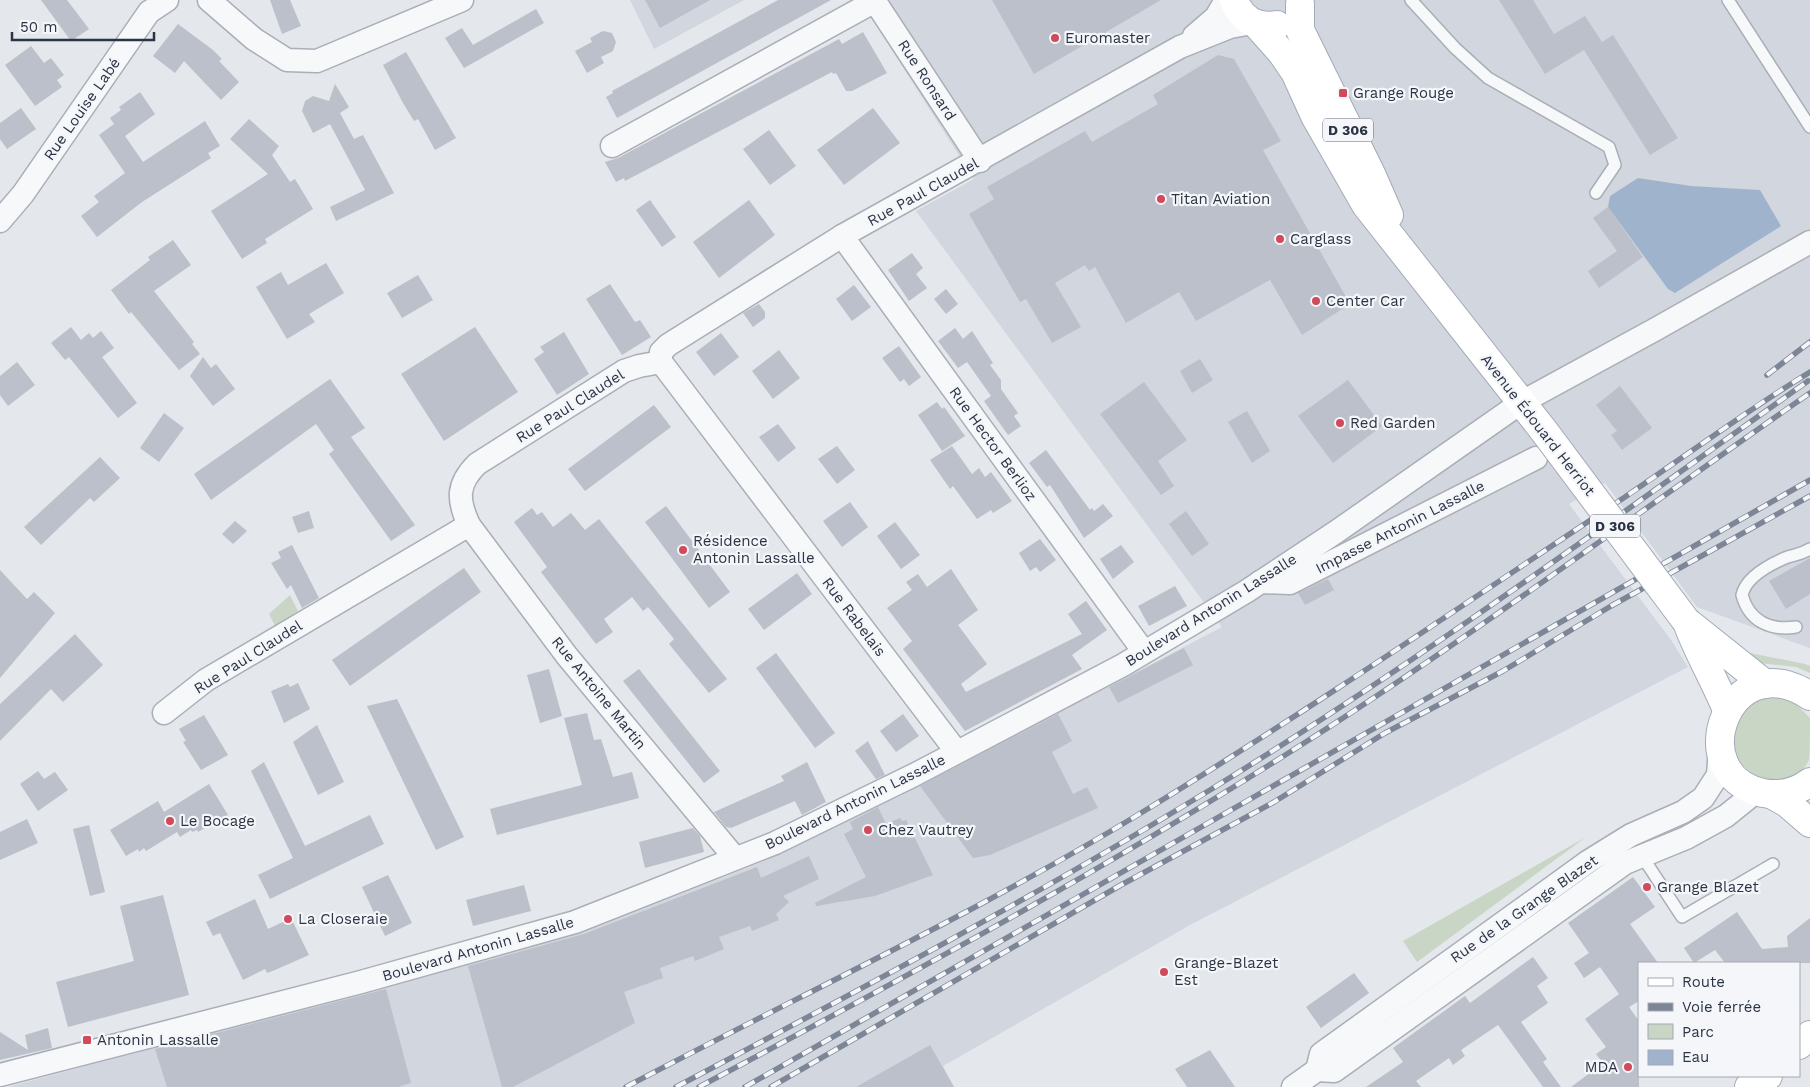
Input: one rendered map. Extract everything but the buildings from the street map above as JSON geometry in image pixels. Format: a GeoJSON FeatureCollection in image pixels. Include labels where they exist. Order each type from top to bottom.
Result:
{"type":"FeatureCollection","features":[{"type":"Feature","properties":{"kind":"main road","name":"Avenue Édouard Herriot"},"geometry":{"type":"LineString","coordinates":[[1234,0],[1238,10],[1255,24],[1282,52],[1295,72],[1322,129],[1366,205],[1406,253],[1465,333],[1522,402],[1686,621],[1765,684]]}},
{"type":"Feature","properties":{"kind":"main road","name":"Avenue Édouard Herriot"},"geometry":{"type":"LineString","coordinates":[[1301,2],[1300,30],[1372,176],[1406,253]]}},
{"type":"Feature","properties":{"kind":"main road"},"geometry":{"type":"LineString","coordinates":[[1255,24],[1268,27],[1288,20],[1301,2]]}},
{"type":"Feature","properties":{"kind":"main road","name":"Avenue Édouard Herriot"},"geometry":{"type":"LineString","coordinates":[[1686,621],[1698,653],[1711,672],[1727,710]]}},
{"type":"Feature","properties":{"kind":"main road"},"geometry":{"type":"LineString","coordinates":[[1810,696],[1798,688],[1782,683],[1765,684],[1744,692],[1727,710],[1720,731],[1720,747],[1728,769],[1741,782],[1787,803],[1810,823]]}},
{"type":"Feature","properties":{"kind":"main road"},"geometry":{"type":"LineString","coordinates":[[1764,793],[1798,790],[1810,782]]}},
{"type":"Feature","properties":{"kind":"main road"},"geometry":{"type":"LineString","coordinates":[[1800,1044],[1810,1035]]}},
{"type":"Feature","properties":{"kind":"main road"},"geometry":{"type":"LineString","coordinates":[[1749,1087],[1761,1077]]}},
{"type":"Feature","properties":{"kind":"main road"},"geometry":{"type":"LineString","coordinates":[[1749,1087],[1766,1077]]}},
{"type":"Feature","properties":{"kind":"street","name":"Rue Louise Labé"},"geometry":{"type":"LineString","coordinates":[[0,221],[23,194],[149,12],[167,0]]}},
{"type":"Feature","properties":{"kind":"street"},"geometry":{"type":"LineString","coordinates":[[209,0],[254,39],[287,60],[317,61],[462,0]]}},
{"type":"Feature","properties":{"kind":"street","name":"Rue Paul Claudel"},"geometry":{"type":"LineString","coordinates":[[1180,47],[1207,25],[1226,0]]}},
{"type":"Feature","properties":{"kind":"street"},"geometry":{"type":"LineString","coordinates":[[612,146],[875,1]]}},
{"type":"Feature","properties":{"kind":"street","name":"Rue Ronsard"},"geometry":{"type":"LineString","coordinates":[[875,1],[980,161]]}},
{"type":"Feature","properties":{"kind":"street","name":"Rue Paul Claudel"},"geometry":{"type":"LineString","coordinates":[[164,713],[206,680],[469,525],[462,509],[461,491],[464,477],[477,464],[624,371],[661,362],[661,352],[668,345],[842,236],[980,161],[1180,47],[1230,27],[1255,24]]}},
{"type":"Feature","properties":{"kind":"street","name":"Rue Hector Berlioz"},"geometry":{"type":"LineString","coordinates":[[842,236],[1144,652]]}},
{"type":"Feature","properties":{"kind":"street","name":"Boulevard Antonin Lassalle"},"geometry":{"type":"LineString","coordinates":[[0,1075],[361,982],[575,922],[775,844],[914,775],[1144,652],[1260,582],[1457,449],[1522,402],[1656,330],[1810,242]]}},
{"type":"Feature","properties":{"kind":"street","name":"Rue Rabelais"},"geometry":{"type":"LineString","coordinates":[[661,362],[956,751]]}},
{"type":"Feature","properties":{"kind":"street","name":"Impasse Antonin Lassalle"},"geometry":{"type":"LineString","coordinates":[[1260,582],[1290,583],[1536,458]]}},
{"type":"Feature","properties":{"kind":"street","name":"Rue Antoine Martin"},"geometry":{"type":"LineString","coordinates":[[469,525],[567,656],[735,858]]}},
{"type":"Feature","properties":{"kind":"street","name":"Rue de la Grange Blazet"},"geometry":{"type":"LineString","coordinates":[[1306,1081],[1321,1054],[1589,861],[1631,835],[1683,812],[1703,798],[1718,774],[1720,747]]}},
{"type":"Feature","properties":{"kind":"street","name":"Rue de la Grange Blazet"},"geometry":{"type":"LineString","coordinates":[[1306,1081],[1334,1071],[1625,862],[1686,838],[1764,793]]}},
{"type":"Feature","properties":{"kind":"lane"},"geometry":{"type":"LineString","coordinates":[[1411,0],[1455,48],[1488,78],[1609,147],[1615,165],[1596,194]]}},
{"type":"Feature","properties":{"kind":"lane"},"geometry":{"type":"LineString","coordinates":[[1728,0],[1810,127]]}},
{"type":"Feature","properties":{"kind":"lane"},"geometry":{"type":"LineString","coordinates":[[1796,627],[1784,629],[1763,624],[1749,611],[1742,595],[1748,580],[1786,557],[1799,556],[1810,549]]}},
{"type":"Feature","properties":{"kind":"lane"},"geometry":{"type":"LineString","coordinates":[[1642,856],[1682,917],[1773,864]]}},
{"type":"Feature","properties":{"kind":"shaded area"},"geometry":{"type":"Polygon","coordinates":[[[630,0],[744,0],[654,49],[630,0]]]}},
{"type":"Feature","properties":{"kind":"shaded area"},"geometry":{"type":"Polygon","coordinates":[[[860,0],[1810,0],[1810,648],[1697,607],[1605,483],[1569,504],[1671,640],[1688,667],[1190,925],[943,1066],[954,1087],[8,1087],[584,932],[757,864],[900,796],[1222,627],[916,211],[974,179],[860,0]]]}},
{"type":"Feature","properties":{"kind":"green space"},"geometry":{"type":"Polygon","coordinates":[[[290,595],[298,611],[275,626],[269,614],[290,595]]]}},
{"type":"Feature","properties":{"kind":"green space"},"geometry":{"type":"Polygon","coordinates":[[[1745,652],[1805,664],[1810,666],[1810,673],[1796,667],[1758,663],[1745,652]]]}},
{"type":"Feature","properties":{"kind":"green space"},"geometry":{"type":"Polygon","coordinates":[[[1775,696],[1795,703],[1810,718],[1810,751],[1809,760],[1800,772],[1787,779],[1772,780],[1758,776],[1745,767],[1736,755],[1734,739],[1739,720],[1745,710],[1764,698],[1775,696]]]}},
{"type":"Feature","properties":{"kind":"green space"},"geometry":{"type":"Polygon","coordinates":[[[1586,837],[1417,962],[1403,941],[1586,837]]]}},
{"type":"Feature","properties":{"kind":"water"},"geometry":{"type":"Polygon","coordinates":[[[1638,178],[1691,186],[1760,190],[1781,226],[1675,293],[1668,289],[1608,207],[1610,196],[1638,178]]]}},
{"type":"Feature","properties":{"kind":"railway"},"geometry":{"type":"LineString","coordinates":[[1767,375],[1810,342]]}},
{"type":"Feature","properties":{"kind":"railway"},"geometry":{"type":"LineString","coordinates":[[626,1087],[1011,888],[1136,816],[1260,739],[1382,659],[1810,372]]}},
{"type":"Feature","properties":{"kind":"railway"},"geometry":{"type":"LineString","coordinates":[[676,1087],[1012,906],[1210,790],[1362,693],[1512,591],[1808,381]]}},
{"type":"Feature","properties":{"kind":"railway"},"geometry":{"type":"LineString","coordinates":[[699,1087],[998,925],[1218,797],[1422,666],[1810,393]]}},
{"type":"Feature","properties":{"kind":"railway"},"geometry":{"type":"LineString","coordinates":[[745,1087],[1810,480]]}},
{"type":"Feature","properties":{"kind":"railway"},"geometry":{"type":"LineString","coordinates":[[771,1087],[1121,885],[1274,802],[1385,733],[1503,671],[1611,606],[1810,496]]}},
{"type":"Feature","properties":{"kind":"place","name":"Euromaster"},"geometry":{"type":"Point","coordinates":[1055,38]}},
{"type":"Feature","properties":{"kind":"place","name":"Grange Rouge"},"geometry":{"type":"Point","coordinates":[1343,93]}},
{"type":"Feature","properties":{"kind":"place","name":"Titan Aviation"},"geometry":{"type":"Point","coordinates":[1161,199]}},
{"type":"Feature","properties":{"kind":"place","name":"Carglass"},"geometry":{"type":"Point","coordinates":[1280,239]}},
{"type":"Feature","properties":{"kind":"place","name":"Center Car"},"geometry":{"type":"Point","coordinates":[1316,301]}},
{"type":"Feature","properties":{"kind":"place","name":"Red Garden"},"geometry":{"type":"Point","coordinates":[1340,423]}},
{"type":"Feature","properties":{"kind":"place","name":"Résidence Antonin Lassalle"},"geometry":{"type":"Point","coordinates":[683,550]}},
{"type":"Feature","properties":{"kind":"place","name":"Le Bocage"},"geometry":{"type":"Point","coordinates":[170,821]}},
{"type":"Feature","properties":{"kind":"place","name":"Chez Vautrey"},"geometry":{"type":"Point","coordinates":[868,830]}},
{"type":"Feature","properties":{"kind":"place","name":"Grange Blazet"},"geometry":{"type":"Point","coordinates":[1647,887]}},
{"type":"Feature","properties":{"kind":"place","name":"La Closeraie"},"geometry":{"type":"Point","coordinates":[288,919]}},
{"type":"Feature","properties":{"kind":"place","name":"Grange-Blazet Est"},"geometry":{"type":"Point","coordinates":[1164,972]}},
{"type":"Feature","properties":{"kind":"place","name":"Antonin Lassalle"},"geometry":{"type":"Point","coordinates":[87,1040]}},
{"type":"Feature","properties":{"kind":"place","name":"MDA"},"geometry":{"type":"Point","coordinates":[1628,1067]}}]}
